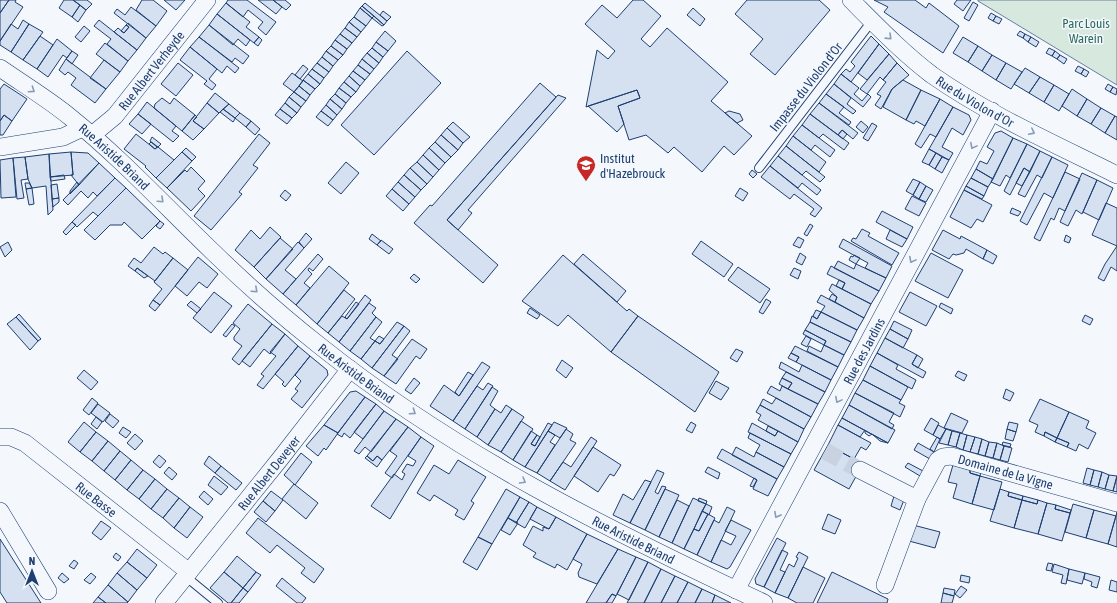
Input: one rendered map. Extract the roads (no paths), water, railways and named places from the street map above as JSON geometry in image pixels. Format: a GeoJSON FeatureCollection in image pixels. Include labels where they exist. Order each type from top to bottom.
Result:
{"type":"FeatureCollection","features":[{"type":"Feature","properties":{"kind":"street","name":"Rue Albert Verheyde"},"geometry":{"type":"LineString","coordinates":[[0,147],[87,132],[115,116],[207,0]]}},
{"type":"Feature","properties":{"kind":"street","name":"Rue du Violon d'Or"},"geometry":{"type":"LineString","coordinates":[[851,0],[905,52],[932,74],[992,111],[1117,175]]}},
{"type":"Feature","properties":{"kind":"street","name":"Rue Aristide Briand"},"geometry":{"type":"LineString","coordinates":[[0,68],[50,102],[87,132],[215,254],[308,335],[350,369],[454,440],[539,491],[610,529],[764,603]]}},
{"type":"Feature","properties":{"kind":"street","name":"Rue des Jardins"},"geometry":{"type":"LineString","coordinates":[[736,590],[820,448],[992,111]]}},
{"type":"Feature","properties":{"kind":"street","name":"Rue Albert Deveyer"},"geometry":{"type":"LineString","coordinates":[[164,603],[280,459],[350,369]]}},
{"type":"Feature","properties":{"kind":"street","name":"Rue Basse"},"geometry":{"type":"LineString","coordinates":[[0,437],[11,437],[25,443],[187,574]]}},
{"type":"Feature","properties":{"kind":"street","name":"Domaine de la Vigne"},"geometry":{"type":"LineString","coordinates":[[885,585],[917,499],[938,460],[943,457],[951,456],[1117,503]]}},
{"type":"Feature","properties":{"kind":"street"},"geometry":{"type":"LineString","coordinates":[[860,470],[917,499]]}},
{"type":"Feature","properties":{"kind":"street"},"geometry":{"type":"LineString","coordinates":[[0,511],[48,591]]}},
{"type":"Feature","properties":{"kind":"lane","name":"Impasse du Violon d'Or"},"geometry":{"type":"LineString","coordinates":[[759,168],[872,21]]}},
{"type":"Feature","properties":{"kind":"lane"},"geometry":{"type":"LineString","coordinates":[[187,574],[218,603]]}},
{"type":"Feature","properties":{"kind":"tunnel"},"geometry":{"type":"LineString","coordinates":[[825,451],[860,470]]}},
{"type":"Feature","properties":{"kind":"place","name":"Institut d'Hazebrouck"},"geometry":{"type":"Point","coordinates":[586,182]}},
{"type":"Feature","properties":{"kind":"park label","name":"Parc Louis Warein"},"geometry":{"type":"Point","coordinates":[1086,30]}}]}
